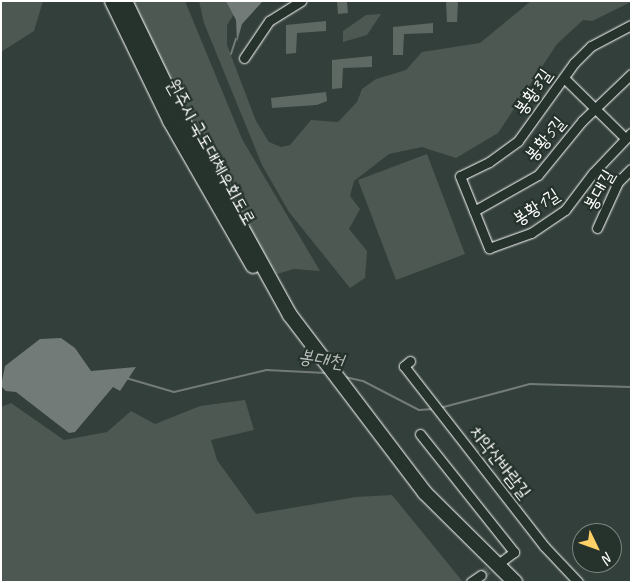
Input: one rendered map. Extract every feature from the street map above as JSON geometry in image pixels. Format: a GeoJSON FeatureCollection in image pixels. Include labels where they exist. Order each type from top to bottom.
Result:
{"type":"FeatureCollection","features":[{"type":"Feature","properties":{"kind":"highway","name":"원주시 국도대체우회도로"},"geometry":{"type":"LineString","coordinates":[[112,1],[170,121],[286,317]]}},
{"type":"Feature","properties":{"kind":"highway","name":"원주시 국도대체우회도로"},"geometry":{"type":"LineString","coordinates":[[125,1],[186,125],[286,317]]}},
{"type":"Feature","properties":{"kind":"highway"},"geometry":{"type":"LineString","coordinates":[[286,317],[423,503],[501,582]]}},
{"type":"Feature","properties":{"kind":"highway"},"geometry":{"type":"LineString","coordinates":[[382,448],[515,582]]}},
{"type":"Feature","properties":{"kind":"street"},"geometry":{"type":"LineString","coordinates":[[244,58],[269,21],[301,1]]}},
{"type":"Feature","properties":{"kind":"street","name":"봉황3길"},"geometry":{"type":"LineString","coordinates":[[474,211],[460,176],[489,162],[518,140],[564,78],[591,46],[631,25]]}},
{"type":"Feature","properties":{"kind":"street","name":"봉황5길"},"geometry":{"type":"LineString","coordinates":[[474,211],[538,175],[595,108],[631,74]]}},
{"type":"Feature","properties":{"kind":"street"},"geometry":{"type":"LineString","coordinates":[[564,78],[627,135]]}},
{"type":"Feature","properties":{"kind":"street","name":"봉황1길"},"geometry":{"type":"LineString","coordinates":[[474,211],[489,248],[530,233],[565,210],[627,135]]}},
{"type":"Feature","properties":{"kind":"street","name":"봉대길"},"geometry":{"type":"LineString","coordinates":[[597,228],[618,182],[631,170]]}},
{"type":"Feature","properties":{"kind":"street","name":"치악산바람길"},"geometry":{"type":"LineString","coordinates":[[410,361],[404,366],[544,546],[578,582]]}},
{"type":"Feature","properties":{"kind":"street"},"geometry":{"type":"LineString","coordinates":[[420,434],[514,552],[502,560]]}},
{"type":"Feature","properties":{"kind":"street"},"geometry":{"type":"LineString","coordinates":[[472,582],[481,575]]}},
{"type":"Feature","properties":{"kind":"shaded area"},"geometry":{"type":"Polygon","coordinates":[[[1,1],[43,1],[34,31],[1,52],[1,1]]]}},
{"type":"Feature","properties":{"kind":"shaded area"},"geometry":{"type":"Polygon","coordinates":[[[129,1],[185,1],[242,139],[320,271],[294,269],[277,274],[218,178],[129,1]]]}},
{"type":"Feature","properties":{"kind":"shaded area"},"geometry":{"type":"Polygon","coordinates":[[[199,1],[243,1],[227,25],[227,45],[256,121],[269,142],[281,147],[290,145],[311,120],[338,122],[357,102],[362,89],[376,79],[406,70],[422,52],[480,43],[531,1],[631,2],[592,21],[583,20],[557,44],[498,133],[456,158],[422,147],[389,154],[354,181],[350,196],[360,209],[349,229],[367,251],[365,278],[350,288],[289,212],[262,165],[204,23],[199,1]]]}},
{"type":"Feature","properties":{"kind":"shaded area"},"geometry":{"type":"Polygon","coordinates":[[[226,1],[263,1],[242,24],[237,42],[236,20],[226,1]]]}},
{"type":"Feature","properties":{"kind":"shaded area"},"geometry":{"type":"Polygon","coordinates":[[[381,14],[367,35],[343,42],[343,31],[366,15],[381,14]]]}},
{"type":"Feature","properties":{"kind":"shaded area"},"geometry":{"type":"Polygon","coordinates":[[[427,154],[465,254],[396,280],[358,180],[427,154]]]}},
{"type":"Feature","properties":{"kind":"shaded area"},"geometry":{"type":"Polygon","coordinates":[[[61,338],[75,348],[91,371],[136,367],[120,391],[113,387],[75,432],[69,433],[16,392],[6,391],[1,386],[5,366],[40,339],[61,338]]]}},
{"type":"Feature","properties":{"kind":"shaded area"},"geometry":{"type":"Polygon","coordinates":[[[245,400],[254,430],[211,440],[217,460],[256,514],[356,497],[392,495],[463,582],[1,582],[1,407],[11,403],[64,440],[107,432],[131,411],[155,424],[200,406],[245,400]]]}},
{"type":"Feature","properties":{"kind":"building"},"geometry":{"type":"Polygon","coordinates":[[[337,1],[347,1],[348,13],[338,14],[337,1]]]}},
{"type":"Feature","properties":{"kind":"building"},"geometry":{"type":"Polygon","coordinates":[[[446,1],[458,1],[457,22],[447,22],[446,1]]]}},
{"type":"Feature","properties":{"kind":"building"},"geometry":{"type":"Polygon","coordinates":[[[326,21],[326,31],[297,33],[296,53],[286,54],[286,25],[326,21]]]}},
{"type":"Feature","properties":{"kind":"building"},"geometry":{"type":"Polygon","coordinates":[[[433,23],[433,33],[404,34],[403,55],[393,55],[393,27],[433,23]]]}},
{"type":"Feature","properties":{"kind":"building"},"geometry":{"type":"Polygon","coordinates":[[[372,56],[372,67],[343,68],[342,88],[332,89],[332,60],[372,56]]]}},
{"type":"Feature","properties":{"kind":"building"},"geometry":{"type":"Polygon","coordinates":[[[326,92],[327,101],[317,105],[272,108],[271,98],[326,92]]]}},
{"type":"Feature","properties":{"kind":"waterway"},"geometry":{"type":"LineString","coordinates":[[231,54],[236,39]]}},
{"type":"Feature","properties":{"kind":"waterway","name":"봉대천"},"geometry":{"type":"LineString","coordinates":[[126,378],[174,392],[266,370],[326,373]]}},
{"type":"Feature","properties":{"kind":"waterway","name":"봉대천"},"geometry":{"type":"LineString","coordinates":[[345,377],[363,381],[419,410],[433,409]]}},
{"type":"Feature","properties":{"kind":"waterway","name":"봉대천"},"geometry":{"type":"LineString","coordinates":[[440,408],[530,384],[631,387]]}},
{"type":"Feature","properties":{"kind":"tunnel"},"geometry":{"type":"LineString","coordinates":[[481,575],[499,562]]}}]}
